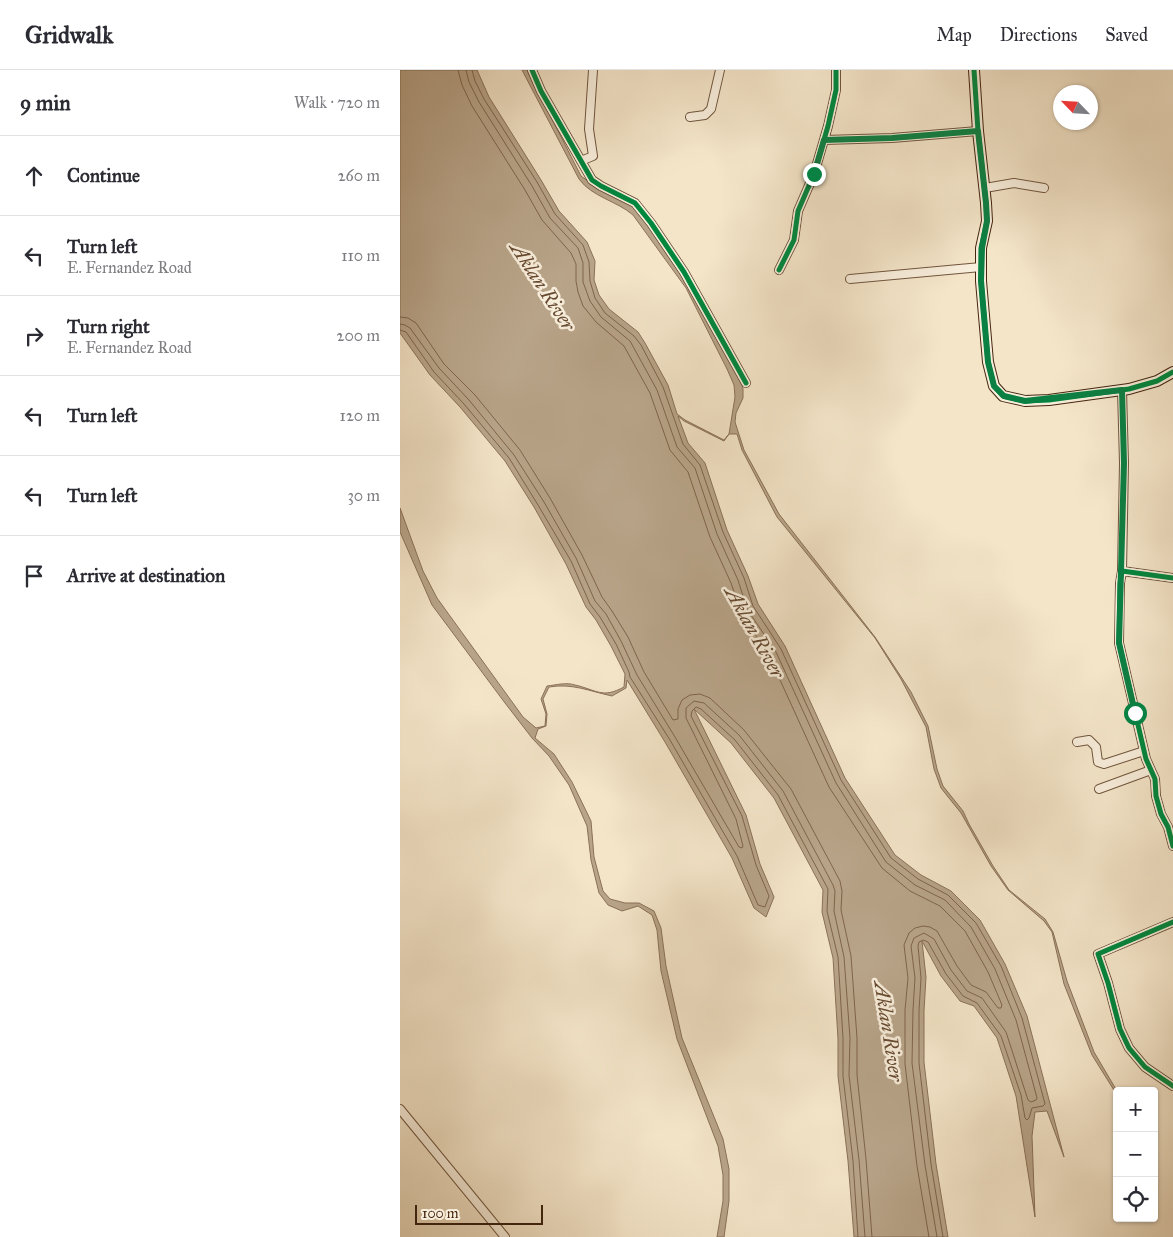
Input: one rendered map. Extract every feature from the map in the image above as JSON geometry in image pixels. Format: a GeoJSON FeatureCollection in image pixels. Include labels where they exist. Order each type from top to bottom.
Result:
{"type":"FeatureCollection","features":[{"type":"Feature","properties":{"kind":"street"},"geometry":{"type":"LineString","coordinates":[[532,70],[592,180],[600,186],[635,203],[651,223],[684,272],[746,383]]}},
{"type":"Feature","properties":{"kind":"street"},"geometry":{"type":"LineString","coordinates":[[581,161],[592,156],[589,129],[593,70]]}},
{"type":"Feature","properties":{"kind":"street"},"geometry":{"type":"LineString","coordinates":[[690,117],[705,115],[712,109],[720,70]]}},
{"type":"Feature","properties":{"kind":"street"},"geometry":{"type":"LineString","coordinates":[[779,270],[794,240],[798,212],[814,174],[824,140],[836,90],[836,70]]}},
{"type":"Feature","properties":{"kind":"street"},"geometry":{"type":"LineString","coordinates":[[974,70],[987,221],[981,267],[990,374],[994,386],[1004,396],[1025,401],[1067,398],[1122,390],[1157,381],[1173,372]]}},
{"type":"Feature","properties":{"kind":"street"},"geometry":{"type":"LineString","coordinates":[[824,140],[892,138],[978,131]]}},
{"type":"Feature","properties":{"kind":"street"},"geometry":{"type":"LineString","coordinates":[[984,188],[1014,183],[1044,188]]}},
{"type":"Feature","properties":{"kind":"street"},"geometry":{"type":"LineString","coordinates":[[850,279],[981,267]]}},
{"type":"Feature","properties":{"kind":"street"},"geometry":{"type":"LineString","coordinates":[[1122,390],[1124,463],[1119,643],[1144,751],[1155,779],[1156,796],[1173,846]]}},
{"type":"Feature","properties":{"kind":"street"},"geometry":{"type":"LineString","coordinates":[[1122,571],[1173,578]]}},
{"type":"Feature","properties":{"kind":"street"},"geometry":{"type":"LineString","coordinates":[[1077,742],[1090,740],[1096,747],[1098,762],[1104,764],[1144,751]]}},
{"type":"Feature","properties":{"kind":"street"},"geometry":{"type":"LineString","coordinates":[[1099,789],[1151,770]]}},
{"type":"Feature","properties":{"kind":"street"},"geometry":{"type":"LineString","coordinates":[[1173,922],[1098,954],[1120,1028],[1129,1048],[1145,1067],[1173,1086]]}},
{"type":"Feature","properties":{"kind":"street"},"geometry":{"type":"LineString","coordinates":[[400,1109],[505,1237]]}},
{"type":"Feature","properties":{"kind":"water","name":"Aklan River"},"geometry":{"type":"Polygon","coordinates":[[[400,70],[477,70],[489,97],[559,211],[587,242],[595,261],[594,280],[599,295],[609,309],[638,332],[668,385],[677,414],[724,440],[729,434],[724,441],[684,421],[678,416],[688,443],[705,463],[727,530],[748,576],[758,604],[785,646],[845,778],[895,855],[921,875],[951,891],[980,920],[1005,964],[1027,1016],[1064,1157],[1047,1111],[1035,1112],[1032,1136],[1035,1217],[1016,1096],[997,1038],[974,1006],[960,1001],[941,976],[922,941],[926,977],[924,1062],[936,1164],[948,1237],[854,1237],[848,1161],[838,1076],[838,1039],[833,958],[822,912],[823,890],[774,798],[731,743],[694,709],[746,815],[760,864],[774,897],[766,917],[754,908],[732,858],[627,680],[626,688],[612,696],[573,687],[549,687],[543,699],[547,714],[546,726],[538,729],[535,738],[554,754],[572,782],[591,821],[594,857],[603,891],[610,899],[625,903],[639,903],[654,911],[661,928],[666,966],[682,1038],[723,1139],[729,1169],[729,1201],[724,1237],[717,1237],[723,1201],[723,1175],[718,1146],[677,1039],[661,971],[657,930],[652,915],[638,906],[622,911],[608,905],[599,893],[591,860],[587,826],[569,785],[549,756],[532,738],[432,605],[400,532],[400,508],[423,571],[437,598],[523,717],[536,728],[545,726],[546,714],[541,699],[547,686],[572,684],[605,693],[624,687],[625,674],[611,646],[586,607],[566,564],[534,507],[505,461],[460,407],[430,375],[400,333],[400,70]]]}},
{"type":"Feature","properties":{"kind":"water"},"geometry":{"type":"Polygon","coordinates":[[[522,70],[527,70],[581,176],[617,199],[631,204],[643,215],[689,284],[741,380],[743,398],[736,413],[735,422],[744,450],[779,514],[875,637],[911,692],[928,726],[937,769],[943,786],[963,811],[993,866],[1009,890],[1045,919],[1053,932],[1067,981],[1094,1052],[1115,1087],[1113,1089],[1092,1055],[1064,984],[1052,932],[1044,921],[1008,890],[991,866],[961,813],[941,788],[934,769],[926,727],[901,679],[875,638],[777,517],[742,450],[737,434],[729,434],[735,397],[734,385],[686,288],[633,215],[598,195],[579,179],[522,70]]]}},
{"type":"Feature","properties":{"kind":"cycle path"},"geometry":{"type":"LineString","coordinates":[[532,70],[541,91],[592,180],[635,203],[651,223],[684,272],[746,383]]}},
{"type":"Feature","properties":{"kind":"cycle path"},"geometry":{"type":"LineString","coordinates":[[779,270],[794,240],[798,211],[814,174],[828,126],[836,90],[836,70]]}},
{"type":"Feature","properties":{"kind":"cycle path"},"geometry":{"type":"LineString","coordinates":[[974,70],[987,221],[981,248],[981,281],[988,362],[994,386],[1003,396],[1025,401],[1049,400],[1129,389],[1157,381],[1173,372]]}},
{"type":"Feature","properties":{"kind":"cycle path"},"geometry":{"type":"LineString","coordinates":[[1173,578],[1122,571],[1119,643],[1146,759],[1155,779],[1156,796],[1173,846]]}},
{"type":"Feature","properties":{"kind":"cycle path"},"geometry":{"type":"LineString","coordinates":[[1173,922],[1098,954],[1120,1029],[1129,1048],[1145,1067],[1173,1086]]}},
{"type":"Feature","properties":{"kind":"route"},"geometry":{"type":"LineString","coordinates":[[814,174],[824,140],[892,138],[978,131],[987,221],[982,248],[981,281],[988,362],[994,386],[1004,396],[1025,401],[1050,400],[1122,390],[1124,463],[1119,643],[1129,680],[1135,713]]}}]}
